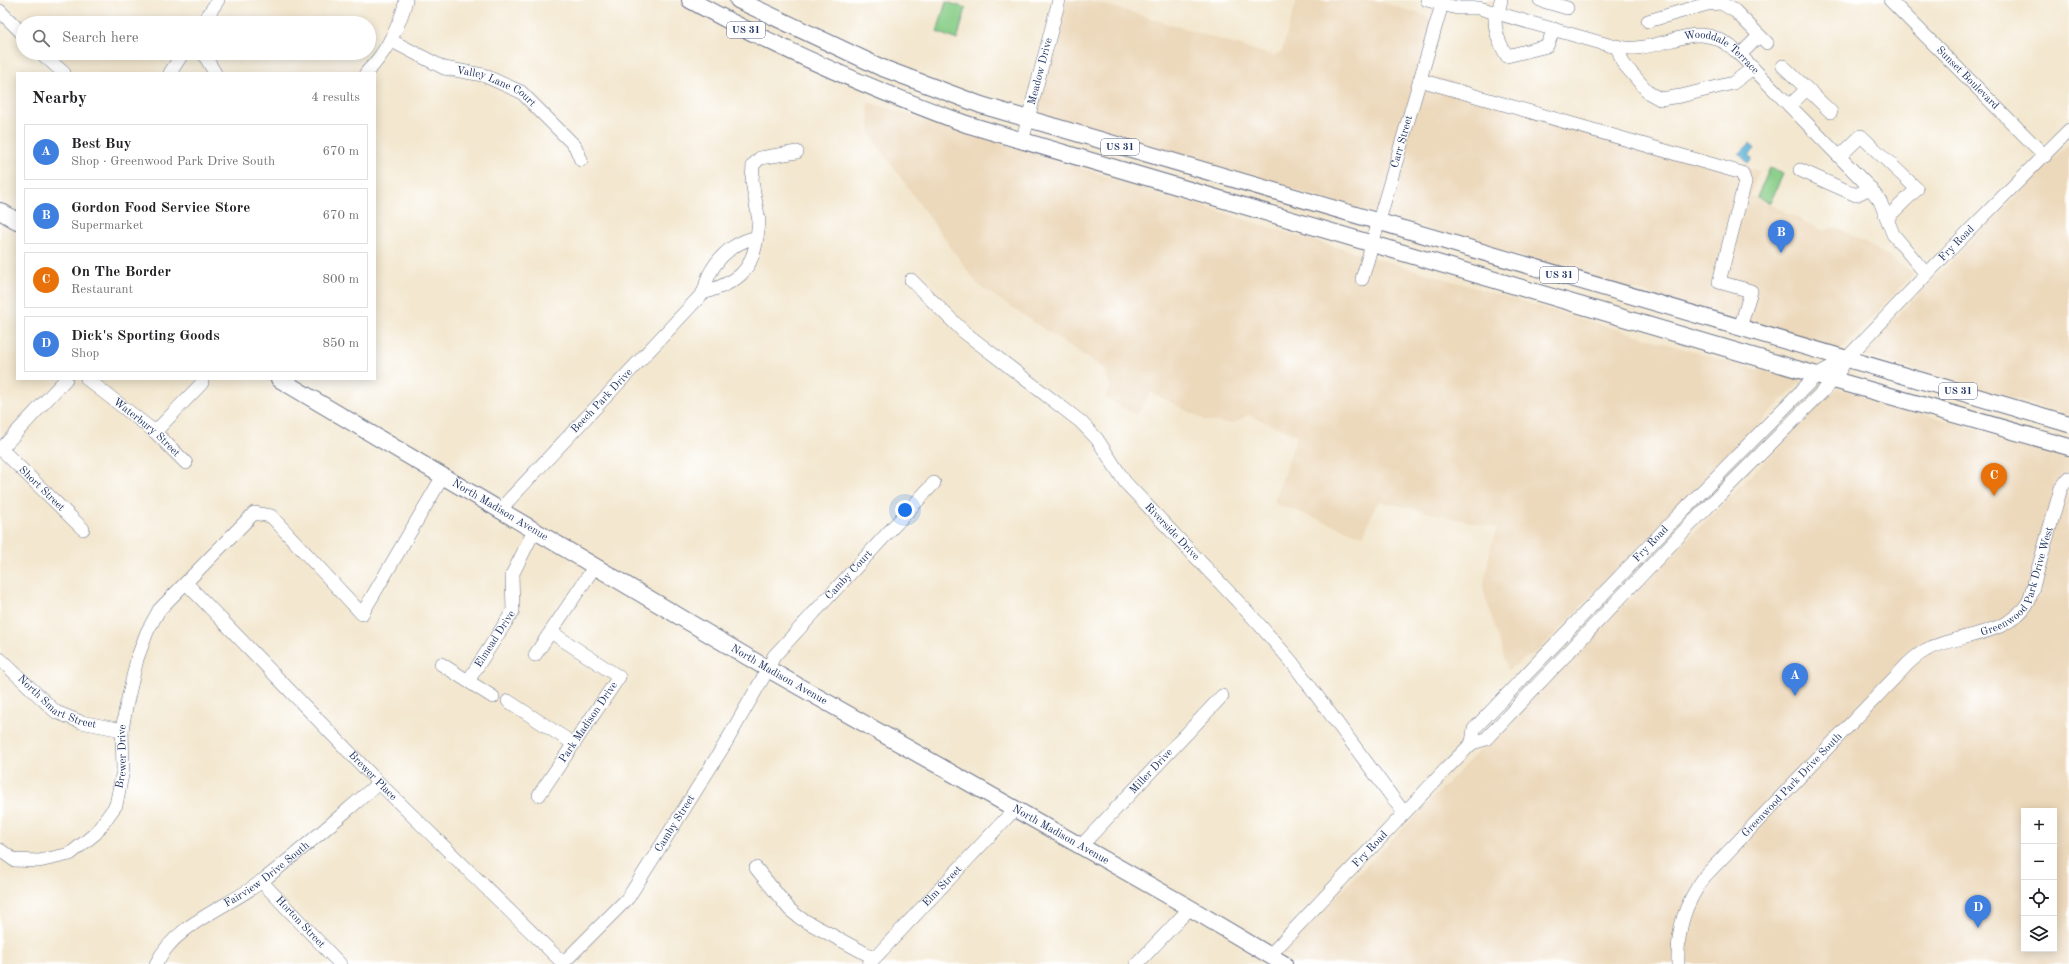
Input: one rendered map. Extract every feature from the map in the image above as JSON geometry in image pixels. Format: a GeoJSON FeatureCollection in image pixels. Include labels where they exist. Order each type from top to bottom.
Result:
{"type":"FeatureCollection","features":[{"type":"Feature","properties":{"kind":"main road","name":"US 31"},"geometry":{"type":"LineString","coordinates":[[690,0],[803,58],[866,86],[966,124],[1022,142],[1818,374],[1834,380],[2069,447]]}},
{"type":"Feature","properties":{"kind":"main road","name":"US 31"},"geometry":{"type":"LineString","coordinates":[[738,0],[866,61],[981,105],[2069,424]]}},
{"type":"Feature","properties":{"kind":"main road","name":"North Madison Avenue"},"geometry":{"type":"LineString","coordinates":[[281,380],[535,529],[768,669],[1016,808],[1080,847],[1190,908],[1284,964]]}},
{"type":"Feature","properties":{"kind":"street"},"geometry":{"type":"LineString","coordinates":[[207,16],[218,0]]}},
{"type":"Feature","properties":{"kind":"street"},"geometry":{"type":"LineString","coordinates":[[376,59],[390,40],[404,11],[406,0]]}},
{"type":"Feature","properties":{"kind":"street","name":"Meadow Drive"},"geometry":{"type":"LineString","coordinates":[[1022,142],[1060,0]]}},
{"type":"Feature","properties":{"kind":"street","name":"Wooddale Terrace"},"geometry":{"type":"LineString","coordinates":[[1427,0],[1457,8],[1479,8],[1617,46],[1634,49],[1653,46],[1688,35],[1707,35],[1727,43],[1740,54],[1870,188],[1880,201],[1893,234],[1926,274]]}},
{"type":"Feature","properties":{"kind":"street"},"geometry":{"type":"LineString","coordinates":[[1501,0],[1496,13],[1494,28],[1498,41],[1507,56],[1547,46],[1554,29]]}},
{"type":"Feature","properties":{"kind":"street"},"geometry":{"type":"LineString","coordinates":[[1540,0],[1567,8]]}},
{"type":"Feature","properties":{"kind":"street","name":"Sunset Boulevard"},"geometry":{"type":"LineString","coordinates":[[1890,0],[2045,156]]}},
{"type":"Feature","properties":{"kind":"street"},"geometry":{"type":"LineString","coordinates":[[1648,21],[1707,4],[1721,3],[1735,10],[1763,40],[1740,54]]}},
{"type":"Feature","properties":{"kind":"street","name":"Carr Street"},"geometry":{"type":"LineString","coordinates":[[1362,278],[1442,4]]}},
{"type":"Feature","properties":{"kind":"street"},"geometry":{"type":"LineString","coordinates":[[0,11],[16,27]]}},
{"type":"Feature","properties":{"kind":"street","name":"Valley Lane Court"},"geometry":{"type":"LineString","coordinates":[[390,40],[444,68],[483,75],[521,92],[575,146],[581,160]]}},
{"type":"Feature","properties":{"kind":"street"},"geometry":{"type":"LineString","coordinates":[[1617,46],[1623,63],[1649,93],[1660,98],[1681,96],[1733,83],[1753,68]]}},
{"type":"Feature","properties":{"kind":"street"},"geometry":{"type":"LineString","coordinates":[[49,60],[63,72]]}},
{"type":"Feature","properties":{"kind":"street"},"geometry":{"type":"LineString","coordinates":[[171,72],[178,60]]}},
{"type":"Feature","properties":{"kind":"street"},"geometry":{"type":"LineString","coordinates":[[207,60],[214,72]]}},
{"type":"Feature","properties":{"kind":"street"},"geometry":{"type":"LineString","coordinates":[[367,72],[375,60]]}},
{"type":"Feature","properties":{"kind":"street"},"geometry":{"type":"LineString","coordinates":[[1783,66],[1831,112]]}},
{"type":"Feature","properties":{"kind":"street"},"geometry":{"type":"LineString","coordinates":[[1420,80],[1742,173],[1745,182],[1719,282],[1751,291],[1740,328]]}},
{"type":"Feature","properties":{"kind":"street"},"geometry":{"type":"LineString","coordinates":[[1790,105],[1807,89]]}},
{"type":"Feature","properties":{"kind":"street","name":"Fry Road"},"geometry":{"type":"LineString","coordinates":[[1269,956],[1438,777],[1472,743],[1486,739],[1682,533],[1834,380],[1847,358],[1926,274],[2045,156],[2069,130]]}},
{"type":"Feature","properties":{"kind":"street"},"geometry":{"type":"LineString","coordinates":[[1840,156],[1861,136],[1917,190],[1887,218]]}},
{"type":"Feature","properties":{"kind":"street","name":"Beech Park Drive"},"geometry":{"type":"LineString","coordinates":[[703,293],[727,285],[745,272],[757,237],[759,221],[752,181],[753,165],[760,158],[797,152]]}},
{"type":"Feature","properties":{"kind":"street"},"geometry":{"type":"LineString","coordinates":[[1800,170],[1856,194],[1870,188]]}},
{"type":"Feature","properties":{"kind":"street","name":"Beech Park Drive"},"geometry":{"type":"LineString","coordinates":[[502,510],[508,501],[703,293],[708,276],[718,260],[732,247],[757,237]]}},
{"type":"Feature","properties":{"kind":"street","name":"Riverside Drive"},"geometry":{"type":"LineString","coordinates":[[911,280],[964,332],[1081,422],[1090,432],[1125,482],[1258,623],[1290,660],[1404,813]]}},
{"type":"Feature","properties":{"kind":"street","name":"Fry Road"},"geometry":{"type":"LineString","coordinates":[[1472,743],[1474,729],[1667,527],[1818,374],[1847,358]]}},
{"type":"Feature","properties":{"kind":"street"},"geometry":{"type":"LineString","coordinates":[[0,449],[65,380]]}},
{"type":"Feature","properties":{"kind":"street","name":"Waterbury Street"},"geometry":{"type":"LineString","coordinates":[[88,380],[155,432],[186,463]]}},
{"type":"Feature","properties":{"kind":"street"},"geometry":{"type":"LineString","coordinates":[[155,432],[202,383]]}},
{"type":"Feature","properties":{"kind":"street","name":"Short Street"},"geometry":{"type":"LineString","coordinates":[[0,449],[83,529]]}},
{"type":"Feature","properties":{"kind":"street","name":"Brewer Drive"},"geometry":{"type":"LineString","coordinates":[[0,850],[14,860],[40,861],[70,854],[96,833],[116,805],[123,770],[122,730],[131,684],[147,632],[159,610],[187,584],[254,513],[272,516],[362,614],[443,476]]}},
{"type":"Feature","properties":{"kind":"street","name":"Greenwood Park Drive West"},"geometry":{"type":"LineString","coordinates":[[1954,640],[2010,623],[2025,608],[2060,491],[2064,482],[2069,478]]}},
{"type":"Feature","properties":{"kind":"street","name":"Camby Court"},"geometry":{"type":"LineString","coordinates":[[768,669],[774,656],[934,483]]}},
{"type":"Feature","properties":{"kind":"street","name":"Elmead Drive"},"geometry":{"type":"LineString","coordinates":[[468,681],[514,611],[512,574],[535,529]]}},
{"type":"Feature","properties":{"kind":"street"},"geometry":{"type":"LineString","coordinates":[[535,655],[595,566]]}},
{"type":"Feature","properties":{"kind":"street","name":"Brewer Place"},"geometry":{"type":"LineString","coordinates":[[187,584],[379,783],[564,964]]}},
{"type":"Feature","properties":{"kind":"street","name":"Park Madison Drive"},"geometry":{"type":"LineString","coordinates":[[539,795],[619,677],[551,632]]}},
{"type":"Feature","properties":{"kind":"street","name":"Greenwood Park Drive South"},"geometry":{"type":"LineString","coordinates":[[1678,964],[1678,940],[1684,912],[1705,876],[1911,661],[1926,650],[1954,640]]}},
{"type":"Feature","properties":{"kind":"street","name":"North Smart Street"},"geometry":{"type":"LineString","coordinates":[[0,659],[56,712],[81,722],[122,730]]}},
{"type":"Feature","properties":{"kind":"street"},"geometry":{"type":"LineString","coordinates":[[441,664],[493,697]]}},
{"type":"Feature","properties":{"kind":"street","name":"Camby Street"},"geometry":{"type":"LineString","coordinates":[[564,964],[628,898],[725,744],[768,669]]}},
{"type":"Feature","properties":{"kind":"street","name":"Miller Drive"},"geometry":{"type":"LineString","coordinates":[[1080,847],[1222,696]]}},
{"type":"Feature","properties":{"kind":"street"},"geometry":{"type":"LineString","coordinates":[[508,701],[574,744]]}},
{"type":"Feature","properties":{"kind":"street","name":"Fairview Drive South"},"geometry":{"type":"LineString","coordinates":[[156,964],[163,951],[178,934],[261,881],[379,783]]}},
{"type":"Feature","properties":{"kind":"street","name":"Elm Street"},"geometry":{"type":"LineString","coordinates":[[871,961],[1016,808]]}},
{"type":"Feature","properties":{"kind":"street"},"geometry":{"type":"LineString","coordinates":[[756,868],[790,910],[800,918],[871,961]]}},
{"type":"Feature","properties":{"kind":"street","name":"Horton Street"},"geometry":{"type":"LineString","coordinates":[[261,881],[340,964]]}},
{"type":"Feature","properties":{"kind":"street"},"geometry":{"type":"LineString","coordinates":[[1137,964],[1190,908]]}},
{"type":"Feature","properties":{"kind":"shaded area"},"geometry":{"type":"Polygon","coordinates":[[[1062,0],[1091,0],[1274,56],[1282,50],[1297,0],[1375,0],[1429,17],[1443,26],[1430,76],[1624,134],[1759,171],[1750,195],[1824,231],[1835,227],[1865,242],[1914,273],[1841,350],[1035,114],[1062,0]]]}},
{"type":"Feature","properties":{"kind":"shaded area"},"geometry":{"type":"Polygon","coordinates":[[[868,102],[1275,229],[1746,367],[1804,378],[1540,649],[1508,670],[1483,589],[1491,546],[1497,528],[1379,501],[1363,536],[1274,503],[1297,435],[1248,415],[1232,424],[1207,421],[1151,392],[1137,415],[1105,398],[1110,387],[1106,370],[978,285],[870,135],[868,102]]]}},
{"type":"Feature","properties":{"kind":"shaded area"},"geometry":{"type":"Polygon","coordinates":[[[2069,143],[2069,415],[1859,354],[2069,143]]]}},
{"type":"Feature","properties":{"kind":"shaded area"},"geometry":{"type":"Polygon","coordinates":[[[1837,388],[2069,457],[2069,964],[1302,964],[1281,952],[1837,388]]]}},
{"type":"Feature","properties":{"kind":"green space"},"geometry":{"type":"Polygon","coordinates":[[[946,2],[966,8],[957,40],[937,32],[946,2]]]}},
{"type":"Feature","properties":{"kind":"green space"},"geometry":{"type":"Polygon","coordinates":[[[1770,168],[1783,174],[1770,203],[1757,197],[1770,168]]]}},
{"type":"Feature","properties":{"kind":"water"},"geometry":{"type":"Polygon","coordinates":[[[1750,143],[1755,149],[1749,155],[1752,159],[1748,163],[1739,154],[1750,143]]]}},
{"type":"Feature","properties":{"kind":"place","name":"Gordon Food Service Store"},"geometry":{"type":"Point","coordinates":[1781,253]}},
{"type":"Feature","properties":{"kind":"place","name":"On The Border"},"geometry":{"type":"Point","coordinates":[1994,496]}},
{"type":"Feature","properties":{"kind":"place","name":"Best Buy"},"geometry":{"type":"Point","coordinates":[1795,696]}},
{"type":"Feature","properties":{"kind":"place","name":"Dick's Sporting Goods"},"geometry":{"type":"Point","coordinates":[1978,928]}}]}
